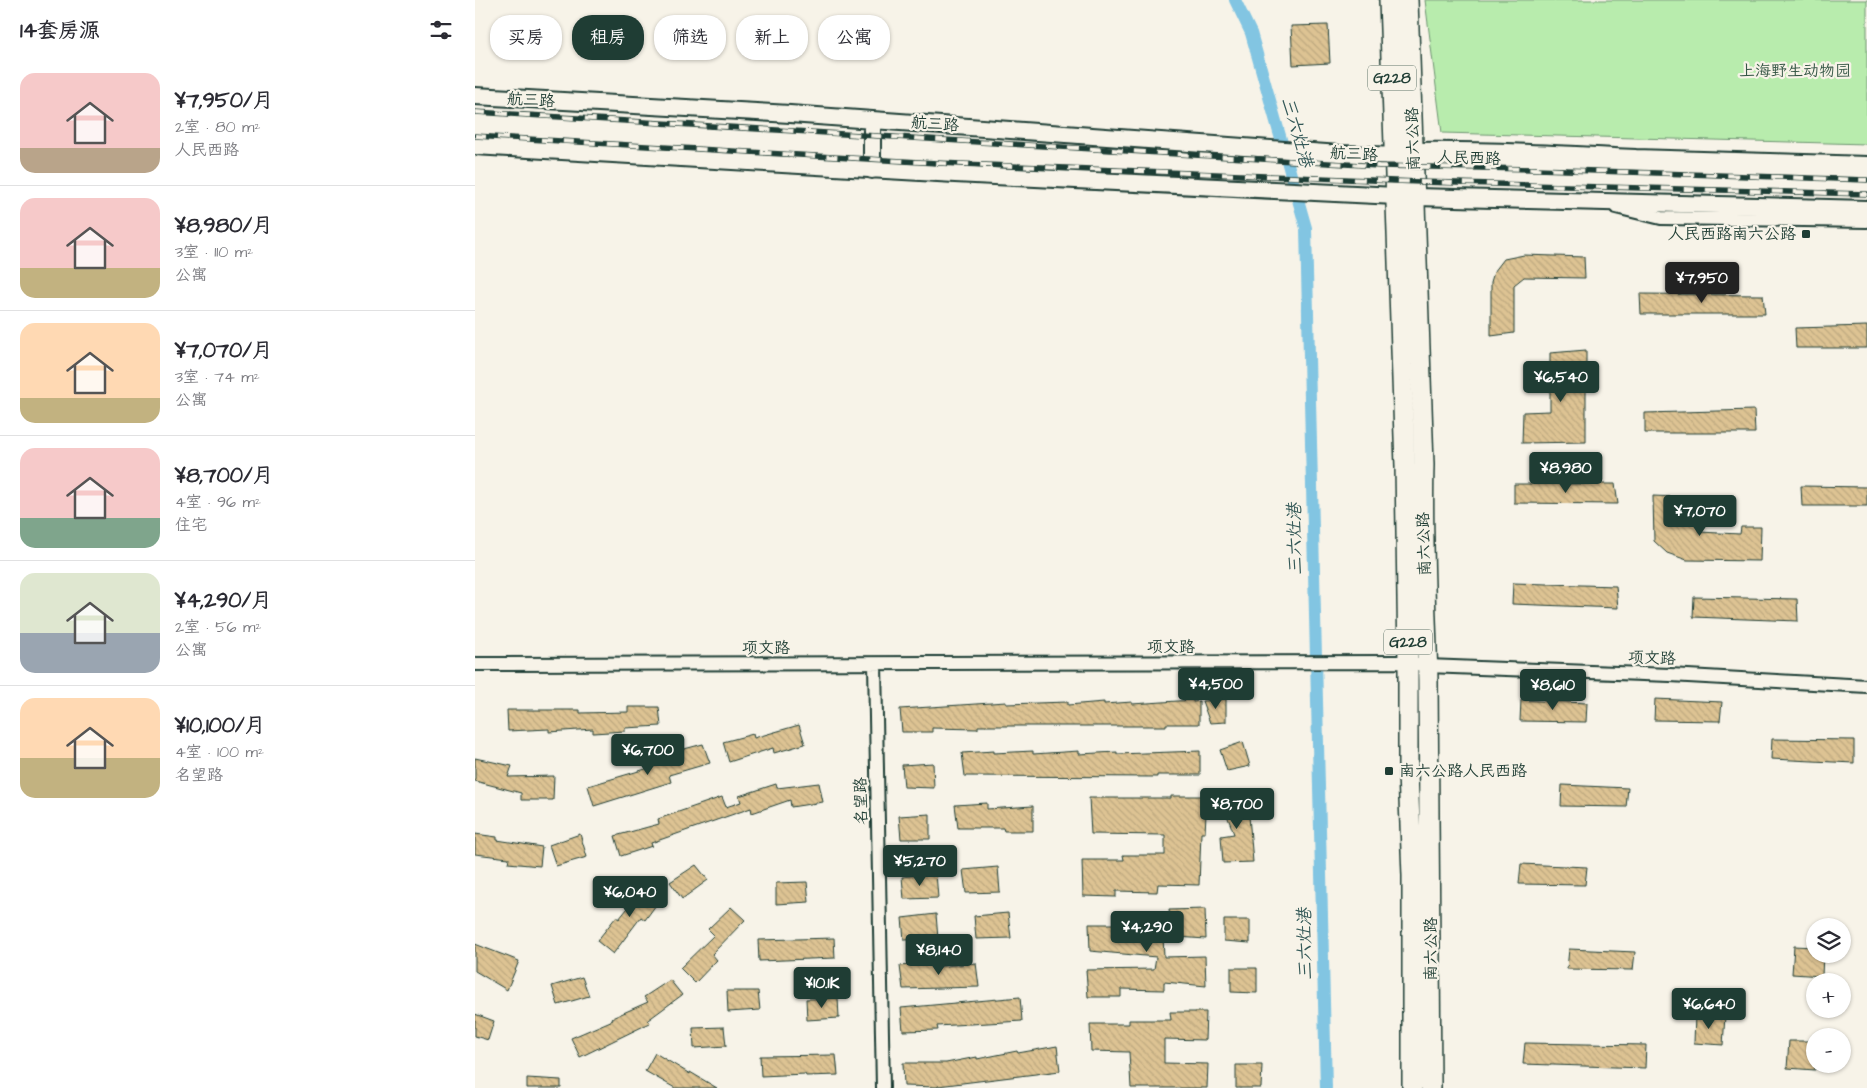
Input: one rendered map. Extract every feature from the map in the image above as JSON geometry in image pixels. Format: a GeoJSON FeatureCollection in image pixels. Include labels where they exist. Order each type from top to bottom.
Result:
{"type":"FeatureCollection","features":[{"type":"Feature","properties":{"kind":"highway","name":"南六公路"},"geometry":{"type":"LineString","coordinates":[[1389,0],[1405,466],[1408,773],[1412,876],[1412,1088]]}},
{"type":"Feature","properties":{"kind":"highway","name":"南六公路"},"geometry":{"type":"LineString","coordinates":[[1409,0],[1424,465],[1423,509],[1431,885],[1431,1088]]}},
{"type":"Feature","properties":{"kind":"main road","name":"航三路"},"geometry":{"type":"LineString","coordinates":[[475,96],[873,120],[1339,154],[1395,156]]}},
{"type":"Feature","properties":{"kind":"main road"},"geometry":{"type":"LineString","coordinates":[[873,120],[873,170]]}},
{"type":"Feature","properties":{"kind":"main road"},"geometry":{"type":"LineString","coordinates":[[475,146],[873,170],[1416,197],[1867,209]]}},
{"type":"Feature","properties":{"kind":"main road","name":"人民西路"},"geometry":{"type":"LineString","coordinates":[[1395,156],[1413,152],[1867,172]]}},
{"type":"Feature","properties":{"kind":"street","name":"人民西路"},"geometry":{"type":"LineString","coordinates":[[1413,152],[1529,150],[1638,156],[1867,163]]}},
{"type":"Feature","properties":{"kind":"street"},"geometry":{"type":"LineString","coordinates":[[1592,202],[1661,218],[1867,221]]}},
{"type":"Feature","properties":{"kind":"street","name":"项文路"},"geometry":{"type":"LineString","coordinates":[[475,664],[1408,662],[1427,666],[1670,675],[1867,686]]}},
{"type":"Feature","properties":{"kind":"street","name":"名望路"},"geometry":{"type":"LineString","coordinates":[[875,664],[883,1088]]}},
{"type":"Feature","properties":{"kind":"green space","name":"上海野生动物园"},"geometry":{"type":"Polygon","coordinates":[[[1425,0],[1867,0],[1867,144],[1442,133],[1425,0]]]}},
{"type":"Feature","properties":{"kind":"building"},"geometry":{"type":"Polygon","coordinates":[[[1328,25],[1330,63],[1293,65],[1291,26],[1328,25]]]}},
{"type":"Feature","properties":{"kind":"building"},"geometry":{"type":"Polygon","coordinates":[[[1524,255],[1584,257],[1585,278],[1524,277],[1514,285],[1514,333],[1491,336],[1491,282],[1494,272],[1504,259],[1524,255]]]}},
{"type":"Feature","properties":{"kind":"building"},"geometry":{"type":"Polygon","coordinates":[[[1640,294],[1763,295],[1765,314],[1641,314],[1640,294]]]}},
{"type":"Feature","properties":{"kind":"building"},"geometry":{"type":"Polygon","coordinates":[[[1867,326],[1867,348],[1796,348],[1795,328],[1867,326]]]}},
{"type":"Feature","properties":{"kind":"building"},"geometry":{"type":"Polygon","coordinates":[[[1586,350],[1586,442],[1522,443],[1523,412],[1550,411],[1550,353],[1586,350]]]}},
{"type":"Feature","properties":{"kind":"building"},"geometry":{"type":"Polygon","coordinates":[[[1754,410],[1755,433],[1645,433],[1645,413],[1754,410]]]}},
{"type":"Feature","properties":{"kind":"building"},"geometry":{"type":"Polygon","coordinates":[[[1514,484],[1615,484],[1618,504],[1514,503],[1514,484]]]}},
{"type":"Feature","properties":{"kind":"building"},"geometry":{"type":"Polygon","coordinates":[[[1801,486],[1867,487],[1867,506],[1802,506],[1801,486]]]}},
{"type":"Feature","properties":{"kind":"building"},"geometry":{"type":"Polygon","coordinates":[[[1653,496],[1677,497],[1677,515],[1693,515],[1697,520],[1699,532],[1740,534],[1741,527],[1761,527],[1760,561],[1687,560],[1667,553],[1654,541],[1653,496]]]}},
{"type":"Feature","properties":{"kind":"building"},"geometry":{"type":"Polygon","coordinates":[[[1513,583],[1616,586],[1618,608],[1512,604],[1513,583]]]}},
{"type":"Feature","properties":{"kind":"building"},"geometry":{"type":"Polygon","coordinates":[[[1694,597],[1797,599],[1798,621],[1693,617],[1694,597]]]}},
{"type":"Feature","properties":{"kind":"building"},"geometry":{"type":"Polygon","coordinates":[[[1226,699],[1226,722],[1210,723],[1202,701],[1226,699]]]}},
{"type":"Feature","properties":{"kind":"building"},"geometry":{"type":"Polygon","coordinates":[[[1655,699],[1722,702],[1720,721],[1654,720],[1655,699]]]}},
{"type":"Feature","properties":{"kind":"building"},"geometry":{"type":"Polygon","coordinates":[[[1193,700],[1193,702],[1199,701],[1199,724],[1166,724],[1166,726],[978,726],[978,729],[932,728],[932,732],[902,732],[900,709],[1006,702],[1006,704],[1068,702],[1068,705],[1104,702],[1104,704],[1132,702],[1132,704],[1193,700]]]}},
{"type":"Feature","properties":{"kind":"building"},"geometry":{"type":"Polygon","coordinates":[[[1521,700],[1587,703],[1586,722],[1520,721],[1521,700]]]}},
{"type":"Feature","properties":{"kind":"building"},"geometry":{"type":"Polygon","coordinates":[[[628,707],[659,707],[661,726],[625,728],[625,731],[593,733],[593,729],[549,732],[549,729],[508,731],[507,710],[580,710],[580,713],[628,712],[628,707]]]}},
{"type":"Feature","properties":{"kind":"building"},"geometry":{"type":"Polygon","coordinates":[[[799,725],[805,744],[774,753],[773,748],[729,762],[723,742],[753,734],[754,738],[799,725]]]}},
{"type":"Feature","properties":{"kind":"building"},"geometry":{"type":"Polygon","coordinates":[[[1772,739],[1854,740],[1854,763],[1771,759],[1772,739]]]}},
{"type":"Feature","properties":{"kind":"building"},"geometry":{"type":"Polygon","coordinates":[[[1243,742],[1250,766],[1227,771],[1220,750],[1243,742]]]}},
{"type":"Feature","properties":{"kind":"building"},"geometry":{"type":"Polygon","coordinates":[[[703,744],[710,763],[669,775],[671,782],[594,806],[588,786],[676,760],[673,752],[703,744]]]}},
{"type":"Feature","properties":{"kind":"building"},"geometry":{"type":"Polygon","coordinates":[[[994,751],[994,753],[1033,751],[1033,754],[1079,751],[1079,754],[1117,752],[1117,754],[1200,751],[1200,775],[1157,775],[1157,777],[965,776],[962,753],[994,751]]]}},
{"type":"Feature","properties":{"kind":"building"},"geometry":{"type":"Polygon","coordinates":[[[475,758],[512,766],[508,777],[554,776],[553,800],[521,800],[521,793],[475,781],[475,758]]]}},
{"type":"Feature","properties":{"kind":"building"},"geometry":{"type":"Polygon","coordinates":[[[933,763],[934,788],[904,787],[902,765],[933,763]]]}},
{"type":"Feature","properties":{"kind":"building"},"geometry":{"type":"Polygon","coordinates":[[[819,783],[823,802],[791,807],[790,800],[752,813],[751,808],[651,843],[652,846],[621,856],[615,836],[659,824],[658,819],[722,797],[726,807],[741,802],[739,796],[776,784],[777,788],[819,783]]]}},
{"type":"Feature","properties":{"kind":"building"},"geometry":{"type":"Polygon","coordinates":[[[1562,785],[1628,788],[1626,807],[1561,806],[1562,785]]]}},
{"type":"Feature","properties":{"kind":"building"},"geometry":{"type":"Polygon","coordinates":[[[1244,791],[1251,815],[1249,816],[1253,862],[1223,863],[1221,836],[1234,834],[1221,799],[1244,791]]]}},
{"type":"Feature","properties":{"kind":"building"},"geometry":{"type":"Polygon","coordinates":[[[1171,796],[1207,796],[1205,833],[1201,833],[1199,885],[1158,884],[1157,892],[1116,891],[1116,897],[1083,896],[1082,860],[1124,860],[1123,855],[1165,855],[1165,835],[1091,834],[1089,798],[1171,798],[1171,796]]]}},
{"type":"Feature","properties":{"kind":"building"},"geometry":{"type":"Polygon","coordinates":[[[987,803],[987,809],[1033,806],[1033,831],[1004,831],[1003,828],[958,828],[955,805],[987,803]]]}},
{"type":"Feature","properties":{"kind":"building"},"geometry":{"type":"Polygon","coordinates":[[[930,814],[930,839],[901,839],[899,816],[930,814]]]}},
{"type":"Feature","properties":{"kind":"building"},"geometry":{"type":"Polygon","coordinates":[[[475,834],[497,837],[497,840],[542,847],[540,866],[508,863],[509,858],[475,854],[475,834]]]}},
{"type":"Feature","properties":{"kind":"building"},"geometry":{"type":"Polygon","coordinates":[[[580,834],[587,857],[556,866],[549,845],[580,834]]]}},
{"type":"Feature","properties":{"kind":"building"},"geometry":{"type":"Polygon","coordinates":[[[1521,864],[1587,867],[1585,885],[1519,884],[1521,864]]]}},
{"type":"Feature","properties":{"kind":"building"},"geometry":{"type":"Polygon","coordinates":[[[696,865],[708,880],[682,899],[670,882],[696,865]]]}},
{"type":"Feature","properties":{"kind":"building"},"geometry":{"type":"Polygon","coordinates":[[[998,867],[1000,892],[966,893],[963,870],[998,867]]]}},
{"type":"Feature","properties":{"kind":"building"},"geometry":{"type":"Polygon","coordinates":[[[936,873],[938,898],[904,899],[902,877],[936,873]]]}},
{"type":"Feature","properties":{"kind":"building"},"geometry":{"type":"Polygon","coordinates":[[[807,882],[809,902],[776,904],[776,883],[807,882]]]}},
{"type":"Feature","properties":{"kind":"building"},"geometry":{"type":"Polygon","coordinates":[[[648,883],[664,894],[645,920],[641,917],[613,954],[597,941],[616,917],[619,919],[648,883]]]}},
{"type":"Feature","properties":{"kind":"building"},"geometry":{"type":"Polygon","coordinates":[[[731,907],[745,920],[712,954],[717,960],[695,983],[680,968],[714,935],[708,929],[731,907]]]}},
{"type":"Feature","properties":{"kind":"building"},"geometry":{"type":"Polygon","coordinates":[[[1205,909],[1206,939],[1163,936],[1164,957],[1205,956],[1206,986],[1164,982],[1164,990],[1121,989],[1121,997],[1088,997],[1086,970],[1154,969],[1156,957],[1090,951],[1089,924],[1128,924],[1127,918],[1170,918],[1169,910],[1205,909]]]}},
{"type":"Feature","properties":{"kind":"building"},"geometry":{"type":"Polygon","coordinates":[[[1008,913],[1011,938],[976,939],[974,916],[1008,913]]]}},
{"type":"Feature","properties":{"kind":"building"},"geometry":{"type":"Polygon","coordinates":[[[936,914],[938,939],[904,940],[902,918],[936,914]]]}},
{"type":"Feature","properties":{"kind":"building"},"geometry":{"type":"Polygon","coordinates":[[[1224,920],[1250,920],[1250,943],[1224,941],[1224,920]]]}},
{"type":"Feature","properties":{"kind":"building"},"geometry":{"type":"Polygon","coordinates":[[[834,938],[835,958],[759,961],[758,940],[834,938]]]}},
{"type":"Feature","properties":{"kind":"building"},"geometry":{"type":"Polygon","coordinates":[[[475,944],[519,961],[507,990],[475,971],[475,944]]]}},
{"type":"Feature","properties":{"kind":"building"},"geometry":{"type":"Polygon","coordinates":[[[1794,946],[1806,947],[1806,963],[1823,963],[1822,973],[1792,974],[1794,946]]]}},
{"type":"Feature","properties":{"kind":"building"},"geometry":{"type":"Polygon","coordinates":[[[1569,949],[1635,952],[1633,970],[1567,969],[1569,949]]]}},
{"type":"Feature","properties":{"kind":"building"},"geometry":{"type":"Polygon","coordinates":[[[935,963],[935,967],[976,963],[979,987],[903,989],[900,966],[935,963]]]}},
{"type":"Feature","properties":{"kind":"building"},"geometry":{"type":"Polygon","coordinates":[[[1231,968],[1257,968],[1257,993],[1231,992],[1231,968]]]}},
{"type":"Feature","properties":{"kind":"building"},"geometry":{"type":"Polygon","coordinates":[[[582,977],[589,996],[558,1005],[552,986],[582,977]]]}},
{"type":"Feature","properties":{"kind":"building"},"geometry":{"type":"Polygon","coordinates":[[[670,980],[682,995],[648,1020],[650,1023],[580,1057],[571,1038],[648,1002],[644,997],[670,980]]]}},
{"type":"Feature","properties":{"kind":"building"},"geometry":{"type":"Polygon","coordinates":[[[727,991],[758,991],[760,1010],[728,1012],[727,991]]]}},
{"type":"Feature","properties":{"kind":"building"},"geometry":{"type":"Polygon","coordinates":[[[1020,997],[1022,1021],[937,1026],[938,1030],[903,1031],[901,1008],[1020,997]]]}},
{"type":"Feature","properties":{"kind":"building"},"geometry":{"type":"Polygon","coordinates":[[[838,998],[839,1018],[807,1020],[806,999],[838,998]]]}},
{"type":"Feature","properties":{"kind":"building"},"geometry":{"type":"Polygon","coordinates":[[[1170,1012],[1206,1012],[1205,1040],[1164,1039],[1164,1063],[1208,1064],[1207,1088],[1131,1088],[1129,1052],[1091,1051],[1090,1024],[1129,1024],[1129,1020],[1171,1020],[1170,1012]]]}},
{"type":"Feature","properties":{"kind":"building"},"geometry":{"type":"Polygon","coordinates":[[[475,1014],[494,1021],[488,1040],[475,1036],[475,1014]]]}},
{"type":"Feature","properties":{"kind":"building"},"geometry":{"type":"Polygon","coordinates":[[[1695,1015],[1725,1016],[1723,1045],[1694,1043],[1695,1015]]]}},
{"type":"Feature","properties":{"kind":"building"},"geometry":{"type":"Polygon","coordinates":[[[724,1027],[726,1046],[694,1048],[693,1028],[724,1027]]]}},
{"type":"Feature","properties":{"kind":"building"},"geometry":{"type":"Polygon","coordinates":[[[1789,1041],[1806,1041],[1806,1069],[1787,1068],[1789,1041]]]}},
{"type":"Feature","properties":{"kind":"building"},"geometry":{"type":"Polygon","coordinates":[[[1525,1043],[1646,1045],[1645,1068],[1523,1064],[1525,1043]]]}},
{"type":"Feature","properties":{"kind":"building"},"geometry":{"type":"Polygon","coordinates":[[[1057,1046],[1060,1071],[938,1087],[904,1086],[903,1063],[946,1063],[1057,1046]]]}},
{"type":"Feature","properties":{"kind":"building"},"geometry":{"type":"Polygon","coordinates":[[[655,1053],[717,1088],[675,1088],[645,1071],[655,1053]]]}},
{"type":"Feature","properties":{"kind":"building"},"geometry":{"type":"Polygon","coordinates":[[[836,1055],[838,1075],[761,1076],[760,1056],[836,1055]]]}},
{"type":"Feature","properties":{"kind":"building"},"geometry":{"type":"Polygon","coordinates":[[[1236,1065],[1262,1065],[1261,1088],[1236,1088],[1236,1065]]]}},
{"type":"Feature","properties":{"kind":"building"},"geometry":{"type":"Polygon","coordinates":[[[527,1078],[561,1080],[561,1088],[527,1088],[527,1078]]]}},
{"type":"Feature","properties":{"kind":"waterway","name":"三六灶港"},"geometry":{"type":"LineString","coordinates":[[1235,0],[1251,33],[1306,228],[1326,1088]]}},
{"type":"Feature","properties":{"kind":"railway"},"geometry":{"type":"LineString","coordinates":[[475,112],[1379,166],[1536,169],[1867,180]]}},
{"type":"Feature","properties":{"kind":"railway"},"geometry":{"type":"LineString","coordinates":[[475,136],[937,163],[1420,182],[1867,194]]}},
{"type":"Feature","properties":{"kind":"place","name":"人民西路南六公路"},"geometry":{"type":"Point","coordinates":[1806,234]}},
{"type":"Feature","properties":{"kind":"place","name":"南六公路人民西路"},"geometry":{"type":"Point","coordinates":[1389,771]}}]}
